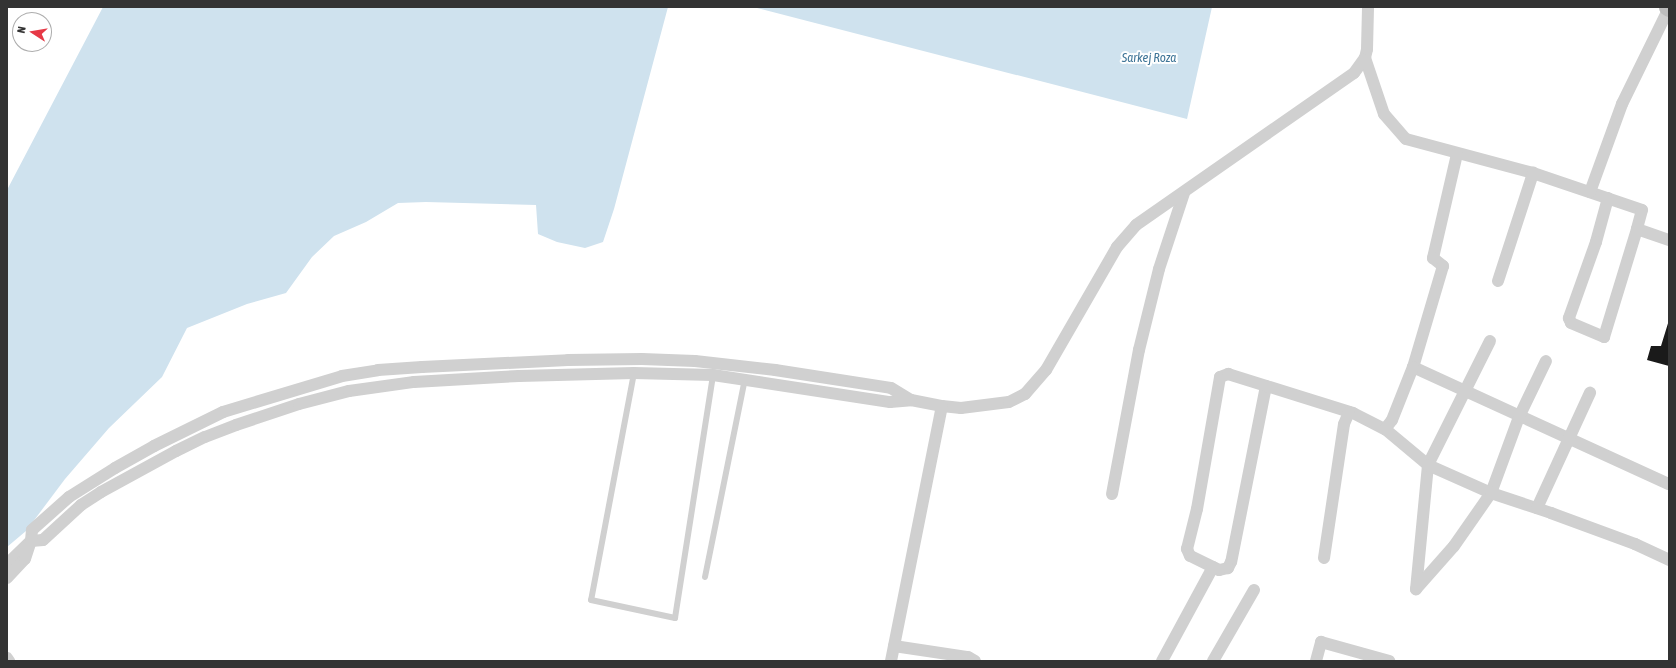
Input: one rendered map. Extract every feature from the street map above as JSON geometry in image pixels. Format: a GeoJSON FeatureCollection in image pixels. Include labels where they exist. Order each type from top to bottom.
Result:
{"type":"FeatureCollection","features":[{"type":"Feature","properties":{"kind":"street"},"geometry":{"type":"LineString","coordinates":[[1368,7],[1368,36],[1365,58],[1384,114],[1406,139],[1532,173],[1608,198],[1642,210],[1604,337],[1571,323],[1569,318],[1596,242],[1608,198]]}},
{"type":"Feature","properties":{"kind":"street"},"geometry":{"type":"LineString","coordinates":[[1590,192],[1622,104],[1668,8]]}},
{"type":"Feature","properties":{"kind":"street"},"geometry":{"type":"LineString","coordinates":[[7,564],[31,542],[42,540],[81,505],[121,480],[176,451],[219,431],[313,401],[365,389],[414,382],[568,374],[634,373],[713,375],[890,402],[911,400],[961,408],[1009,402],[1026,394],[1042,375],[1058,351],[1120,242],[1136,224],[1184,193],[1345,80],[1354,73],[1365,58]]}},
{"type":"Feature","properties":{"kind":"street"},"geometry":{"type":"LineString","coordinates":[[1385,429],[1392,420],[1413,367],[1443,266],[1433,258],[1457,154]]}},
{"type":"Feature","properties":{"kind":"street"},"geometry":{"type":"LineString","coordinates":[[1498,281],[1532,173]]}},
{"type":"Feature","properties":{"kind":"street"},"geometry":{"type":"LineString","coordinates":[[1112,494],[1139,350],[1158,269],[1184,193]]}},
{"type":"Feature","properties":{"kind":"street"},"geometry":{"type":"LineString","coordinates":[[1637,229],[1669,240]]}},
{"type":"Feature","properties":{"kind":"street"},"geometry":{"type":"LineString","coordinates":[[1490,341],[1428,465],[1416,589],[1454,546],[1491,493],[1519,417],[1546,361]]}},
{"type":"Feature","properties":{"kind":"street"},"geometry":{"type":"LineString","coordinates":[[7,578],[25,558],[31,542],[32,530],[70,497],[115,468],[154,446],[223,412],[342,376],[364,372],[414,367],[642,358],[715,362],[891,388],[911,400]]}},
{"type":"Feature","properties":{"kind":"street"},"geometry":{"type":"LineString","coordinates":[[568,360],[568,374]]}},
{"type":"Feature","properties":{"kind":"street"},"geometry":{"type":"LineString","coordinates":[[414,367],[414,382]]}},
{"type":"Feature","properties":{"kind":"street"},"geometry":{"type":"LineString","coordinates":[[1413,367],[1569,440],[1669,484]]}},
{"type":"Feature","properties":{"kind":"street"},"geometry":{"type":"LineString","coordinates":[[364,372],[365,389]]}},
{"type":"Feature","properties":{"kind":"street"},"geometry":{"type":"LineString","coordinates":[[1266,386],[1231,562],[1228,568],[1219,570],[1190,556],[1187,549],[1197,509],[1220,376],[1228,374],[1349,412],[1385,429],[1428,465],[1491,493],[1537,508],[1635,544],[1669,560]]}},
{"type":"Feature","properties":{"kind":"street"},"geometry":{"type":"LineString","coordinates":[[822,391],[824,378]]}},
{"type":"Feature","properties":{"kind":"street"},"geometry":{"type":"LineString","coordinates":[[309,385],[313,401]]}},
{"type":"Feature","properties":{"kind":"street"},"geometry":{"type":"LineString","coordinates":[[1537,508],[1590,393]]}},
{"type":"Feature","properties":{"kind":"street"},"geometry":{"type":"LineString","coordinates":[[891,661],[942,406]]}},
{"type":"Feature","properties":{"kind":"street"},"geometry":{"type":"LineString","coordinates":[[1324,558],[1344,424],[1349,412]]}},
{"type":"Feature","properties":{"kind":"street"},"geometry":{"type":"LineString","coordinates":[[115,468],[121,480]]}},
{"type":"Feature","properties":{"kind":"street"},"geometry":{"type":"LineString","coordinates":[[1162,661],[1213,567]]}},
{"type":"Feature","properties":{"kind":"street"},"geometry":{"type":"LineString","coordinates":[[1213,661],[1254,590]]}},
{"type":"Feature","properties":{"kind":"street"},"geometry":{"type":"LineString","coordinates":[[1316,661],[1321,642],[1374,659],[1389,661]]}},
{"type":"Feature","properties":{"kind":"street"},"geometry":{"type":"LineString","coordinates":[[894,646],[968,657],[975,661]]}},
{"type":"Feature","properties":{"kind":"lane"},"geometry":{"type":"LineString","coordinates":[[634,373],[591,600],[675,618],[715,362]]}},
{"type":"Feature","properties":{"kind":"lane"},"geometry":{"type":"LineString","coordinates":[[705,577],[745,379]]}},
{"type":"Feature","properties":{"kind":"water"},"geometry":{"type":"Polygon","coordinates":[[[103,7],[668,7],[614,209],[603,242],[585,248],[557,242],[538,234],[536,205],[426,202],[398,203],[366,222],[334,236],[312,257],[286,293],[247,304],[187,328],[162,377],[109,428],[65,479],[26,531],[7,547],[7,190],[103,7]]]}},
{"type":"Feature","properties":{"kind":"water","name":"Sarkej Roza"},"geometry":{"type":"Polygon","coordinates":[[[753,7],[1212,7],[1187,119],[753,7]]]}},
{"type":"Feature","properties":{"kind":"building"},"geometry":{"type":"Polygon","coordinates":[[[1669,320],[1669,366],[1647,360],[1651,346],[1661,346],[1669,320]]]}}]}
